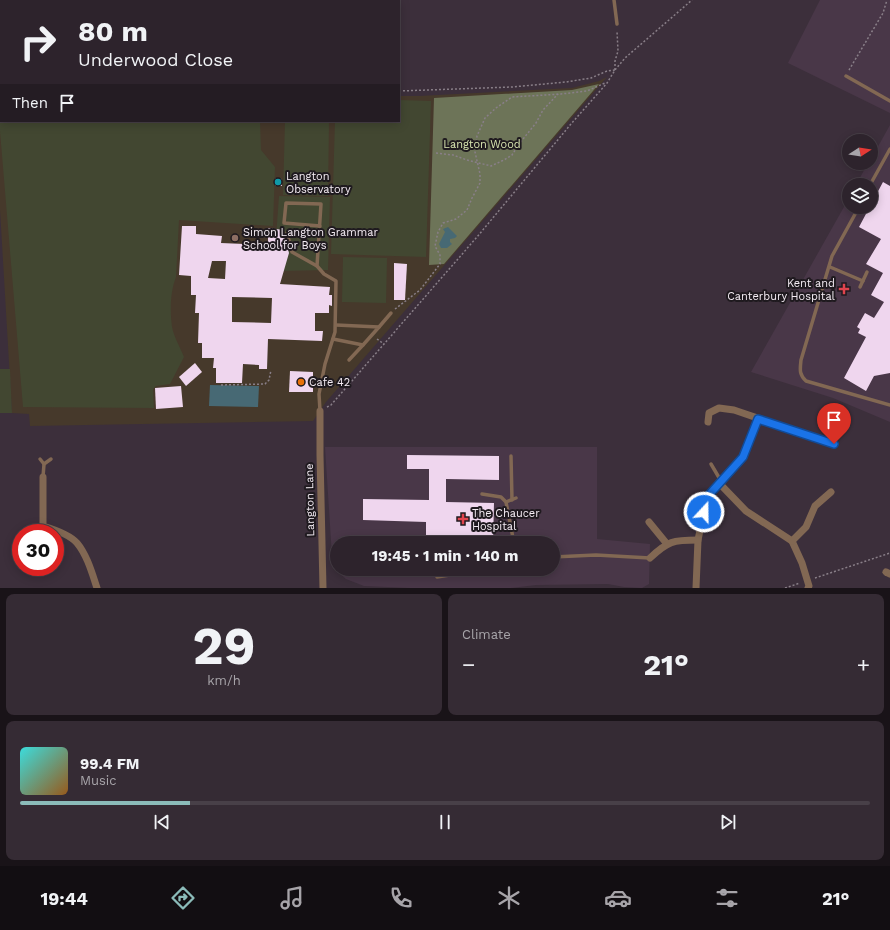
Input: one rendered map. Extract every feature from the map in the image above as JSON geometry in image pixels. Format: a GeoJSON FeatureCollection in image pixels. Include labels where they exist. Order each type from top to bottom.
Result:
{"type":"FeatureCollection","features":[{"type":"Feature","properties":{"kind":"street"},"geometry":{"type":"LineString","coordinates":[[708,422],[709,413],[719,408],[734,410],[834,444]]}},
{"type":"Feature","properties":{"kind":"street","name":"Langton Lane"},"geometry":{"type":"LineString","coordinates":[[320,411],[323,588]]}},
{"type":"Feature","properties":{"kind":"street"},"geometry":{"type":"LineString","coordinates":[[696,588],[698,540],[707,497],[743,457],[758,419]]}},
{"type":"Feature","properties":{"kind":"street"},"geometry":{"type":"LineString","coordinates":[[43,477],[43,526],[57,530],[76,542],[87,560],[97,588]]}},
{"type":"Feature","properties":{"kind":"street"},"geometry":{"type":"LineString","coordinates":[[721,483],[746,511],[792,541],[802,563],[807,584]]}},
{"type":"Feature","properties":{"kind":"street"},"geometry":{"type":"LineString","coordinates":[[792,541],[806,527],[815,506],[831,492]]}},
{"type":"Feature","properties":{"kind":"street"},"geometry":{"type":"LineString","coordinates":[[649,522],[666,544]]}},
{"type":"Feature","properties":{"kind":"street"},"geometry":{"type":"LineString","coordinates":[[650,558],[666,544],[678,540],[698,540]]}},
{"type":"Feature","properties":{"kind":"lane"},"geometry":{"type":"LineString","coordinates":[[614,0],[617,24]]}},
{"type":"Feature","properties":{"kind":"lane"},"geometry":{"type":"LineString","coordinates":[[846,76],[890,101]]}},
{"type":"Feature","properties":{"kind":"lane"},"geometry":{"type":"LineString","coordinates":[[874,178],[890,149]]}},
{"type":"Feature","properties":{"kind":"lane"},"geometry":{"type":"LineString","coordinates":[[885,158],[890,161]]}},
{"type":"Feature","properties":{"kind":"lane"},"geometry":{"type":"LineString","coordinates":[[317,266],[320,226],[321,204],[286,203],[284,223],[320,226]]}},
{"type":"Feature","properties":{"kind":"lane"},"geometry":{"type":"LineString","coordinates":[[855,214],[832,256],[799,371],[801,376],[806,381],[890,405]]}},
{"type":"Feature","properties":{"kind":"lane"},"geometry":{"type":"LineString","coordinates":[[288,233],[292,252],[317,266],[324,274],[336,281],[336,325],[325,364],[319,394],[320,411]]}},
{"type":"Feature","properties":{"kind":"lane"},"geometry":{"type":"LineString","coordinates":[[830,267],[863,281]]}},
{"type":"Feature","properties":{"kind":"lane"},"geometry":{"type":"LineString","coordinates":[[860,287],[867,272]]}},
{"type":"Feature","properties":{"kind":"lane"},"geometry":{"type":"LineString","coordinates":[[350,360],[391,313]]}},
{"type":"Feature","properties":{"kind":"lane"},"geometry":{"type":"LineString","coordinates":[[336,325],[379,327]]}},
{"type":"Feature","properties":{"kind":"lane"},"geometry":{"type":"LineString","coordinates":[[333,340],[363,345]]}},
{"type":"Feature","properties":{"kind":"lane"},"geometry":{"type":"LineString","coordinates":[[506,502],[514,499],[512,456]]}},
{"type":"Feature","properties":{"kind":"lane"},"geometry":{"type":"LineString","coordinates":[[40,458],[44,464],[43,477]]}},
{"type":"Feature","properties":{"kind":"lane"},"geometry":{"type":"LineString","coordinates":[[44,464],[51,459]]}},
{"type":"Feature","properties":{"kind":"lane"},"geometry":{"type":"LineString","coordinates":[[711,464],[721,483]]}},
{"type":"Feature","properties":{"kind":"lane"},"geometry":{"type":"LineString","coordinates":[[482,494],[501,497],[506,502],[513,536]]}},
{"type":"Feature","properties":{"kind":"lane"},"geometry":{"type":"LineString","coordinates":[[560,557],[596,555],[650,558]]}},
{"type":"Feature","properties":{"kind":"path"},"geometry":{"type":"LineString","coordinates":[[320,411],[331,405],[477,237],[607,83],[625,58],[692,0]]}},
{"type":"Feature","properties":{"kind":"path"},"geometry":{"type":"LineString","coordinates":[[846,76],[883,13],[887,0]]}},
{"type":"Feature","properties":{"kind":"path"},"geometry":{"type":"LineString","coordinates":[[615,70],[615,61],[618,51],[617,24]]}},
{"type":"Feature","properties":{"kind":"path"},"geometry":{"type":"LineString","coordinates":[[400,91],[512,87],[566,82],[591,78],[608,71],[615,70]]}},
{"type":"Feature","properties":{"kind":"path"},"geometry":{"type":"LineString","coordinates":[[391,313],[420,290],[440,264],[440,255],[435,246],[438,232],[443,223],[456,218],[467,210],[480,183],[480,174],[475,152],[477,136],[485,118],[512,97],[586,91],[607,83]]}},
{"type":"Feature","properties":{"kind":"path"},"geometry":{"type":"LineString","coordinates":[[436,153],[453,155],[491,166],[504,160],[512,155],[536,123],[543,110],[558,94]]}},
{"type":"Feature","properties":{"kind":"path"},"geometry":{"type":"LineString","coordinates":[[372,335],[384,344]]}},
{"type":"Feature","properties":{"kind":"path"},"geometry":{"type":"LineString","coordinates":[[221,385],[265,384],[269,380],[271,370]]}},
{"type":"Feature","properties":{"kind":"path"},"geometry":{"type":"LineString","coordinates":[[785,588],[807,584],[890,553]]}},
{"type":"Feature","properties":{"kind":"shaded area"},"geometry":{"type":"Polygon","coordinates":[[[820,0],[890,0],[890,113],[788,63],[820,0]]]}},
{"type":"Feature","properties":{"kind":"shaded area","name":"Simon Langton Grammar School for Boys"},"geometry":{"type":"Polygon","coordinates":[[[607,77],[326,402],[313,421],[30,426],[29,414],[12,413],[0,210],[0,122],[400,122],[400,96],[572,88],[599,81],[607,77]]]}},
{"type":"Feature","properties":{"kind":"shaded area","name":"Kent and Canterbury Hospital"},"geometry":{"type":"Polygon","coordinates":[[[890,125],[890,422],[833,398],[751,372],[842,210],[842,214],[878,214],[878,178],[860,178],[864,170],[878,170],[878,146],[890,125]]]}},
{"type":"Feature","properties":{"kind":"shaded area","name":"The Chaucer Hospital"},"geometry":{"type":"Polygon","coordinates":[[[325,447],[597,447],[597,539],[650,544],[649,584],[642,588],[608,584],[536,585],[511,588],[410,588],[364,586],[346,579],[343,576],[560,576],[560,536],[331,536],[325,447]]]}},
{"type":"Feature","properties":{"kind":"green space","name":"Langton Wood"},"geometry":{"type":"Polygon","coordinates":[[[599,84],[444,264],[429,265],[434,98],[572,90],[599,84]]]}},
{"type":"Feature","properties":{"kind":"green space"},"geometry":{"type":"Polygon","coordinates":[[[400,100],[431,101],[426,257],[331,254],[335,122],[400,122],[400,100]]]}},
{"type":"Feature","properties":{"kind":"green space"},"geometry":{"type":"Polygon","coordinates":[[[0,122],[260,122],[261,150],[275,167],[273,226],[179,220],[176,277],[171,302],[171,315],[173,331],[184,357],[170,384],[156,386],[153,389],[154,408],[23,407],[0,122]]]}},
{"type":"Feature","properties":{"kind":"green space"},"geometry":{"type":"Polygon","coordinates":[[[285,122],[329,122],[328,196],[283,195],[285,122]]]}},
{"type":"Feature","properties":{"kind":"green space"},"geometry":{"type":"Polygon","coordinates":[[[279,196],[330,197],[328,270],[280,271],[276,237],[279,196]]]}},
{"type":"Feature","properties":{"kind":"green space"},"geometry":{"type":"Polygon","coordinates":[[[343,257],[387,258],[386,303],[342,302],[343,257]]]}},
{"type":"Feature","properties":{"kind":"green space"},"geometry":{"type":"Polygon","coordinates":[[[0,369],[10,369],[12,413],[0,413],[0,369]]]}},
{"type":"Feature","properties":{"kind":"water"},"geometry":{"type":"Polygon","coordinates":[[[448,227],[457,236],[450,239],[452,244],[447,248],[441,248],[439,244],[445,232],[443,229],[448,227]]]}},
{"type":"Feature","properties":{"kind":"water"},"geometry":{"type":"Polygon","coordinates":[[[210,385],[259,386],[258,407],[209,406],[210,385]]]}},
{"type":"Feature","properties":{"kind":"building","name":"Langton Observatory"},"geometry":{"type":"Polygon","coordinates":[[[275,178],[282,179],[282,186],[275,186],[275,178]]]}},
{"type":"Feature","properties":{"kind":"building"},"geometry":{"type":"Polygon","coordinates":[[[883,182],[890,186],[890,373],[874,376],[866,391],[844,378],[866,337],[858,333],[860,329],[857,327],[865,313],[874,318],[884,302],[871,295],[883,273],[866,264],[881,239],[859,227],[866,214],[878,214],[878,191],[883,182]]]}},
{"type":"Feature","properties":{"kind":"building"},"geometry":{"type":"Polygon","coordinates":[[[182,226],[196,226],[196,234],[222,236],[221,243],[268,245],[268,228],[284,230],[289,253],[280,284],[330,287],[329,295],[332,295],[332,306],[329,305],[329,313],[315,313],[315,331],[323,331],[322,341],[268,339],[267,369],[259,369],[259,365],[243,364],[242,383],[216,383],[216,368],[213,368],[214,358],[202,358],[202,343],[198,343],[199,313],[195,313],[196,295],[191,295],[191,276],[179,275],[182,226]],[[212,261],[208,278],[225,279],[226,261],[212,261]],[[232,297],[232,322],[271,323],[272,298],[232,297]]]}},
{"type":"Feature","properties":{"kind":"building"},"geometry":{"type":"Polygon","coordinates":[[[394,263],[407,264],[405,300],[394,300],[394,263]]]}},
{"type":"Feature","properties":{"kind":"building"},"geometry":{"type":"Polygon","coordinates":[[[195,363],[202,372],[186,386],[179,377],[195,363]]]}},
{"type":"Feature","properties":{"kind":"building","name":"Cafe 42"},"geometry":{"type":"Polygon","coordinates":[[[290,371],[313,372],[313,392],[289,392],[290,371]]]}},
{"type":"Feature","properties":{"kind":"building"},"geometry":{"type":"Polygon","coordinates":[[[181,386],[183,407],[156,409],[155,388],[181,386]]]}},
{"type":"Feature","properties":{"kind":"building"},"geometry":{"type":"Polygon","coordinates":[[[407,455],[499,456],[499,480],[446,479],[446,502],[494,503],[493,536],[426,536],[426,522],[363,520],[363,499],[429,500],[429,469],[407,469],[407,455]]]}},
{"type":"Feature","properties":{"kind":"place","name":"Langton Observatory"},"geometry":{"type":"Point","coordinates":[278,182]}},
{"type":"Feature","properties":{"kind":"place","name":"Simon Langton Grammar School for Boys"},"geometry":{"type":"Point","coordinates":[235,238]}},
{"type":"Feature","properties":{"kind":"place","name":"Kent and Canterbury Hospital"},"geometry":{"type":"Point","coordinates":[844,289]}},
{"type":"Feature","properties":{"kind":"place","name":"Cafe 42"},"geometry":{"type":"Point","coordinates":[301,382]}},
{"type":"Feature","properties":{"kind":"place","name":"The Chaucer Hospital"},"geometry":{"type":"Point","coordinates":[463,519]}},
{"type":"Feature","properties":{"kind":"route"},"geometry":{"type":"LineString","coordinates":[[704,512],[707,497],[743,457],[758,419],[834,444]]}}]}
